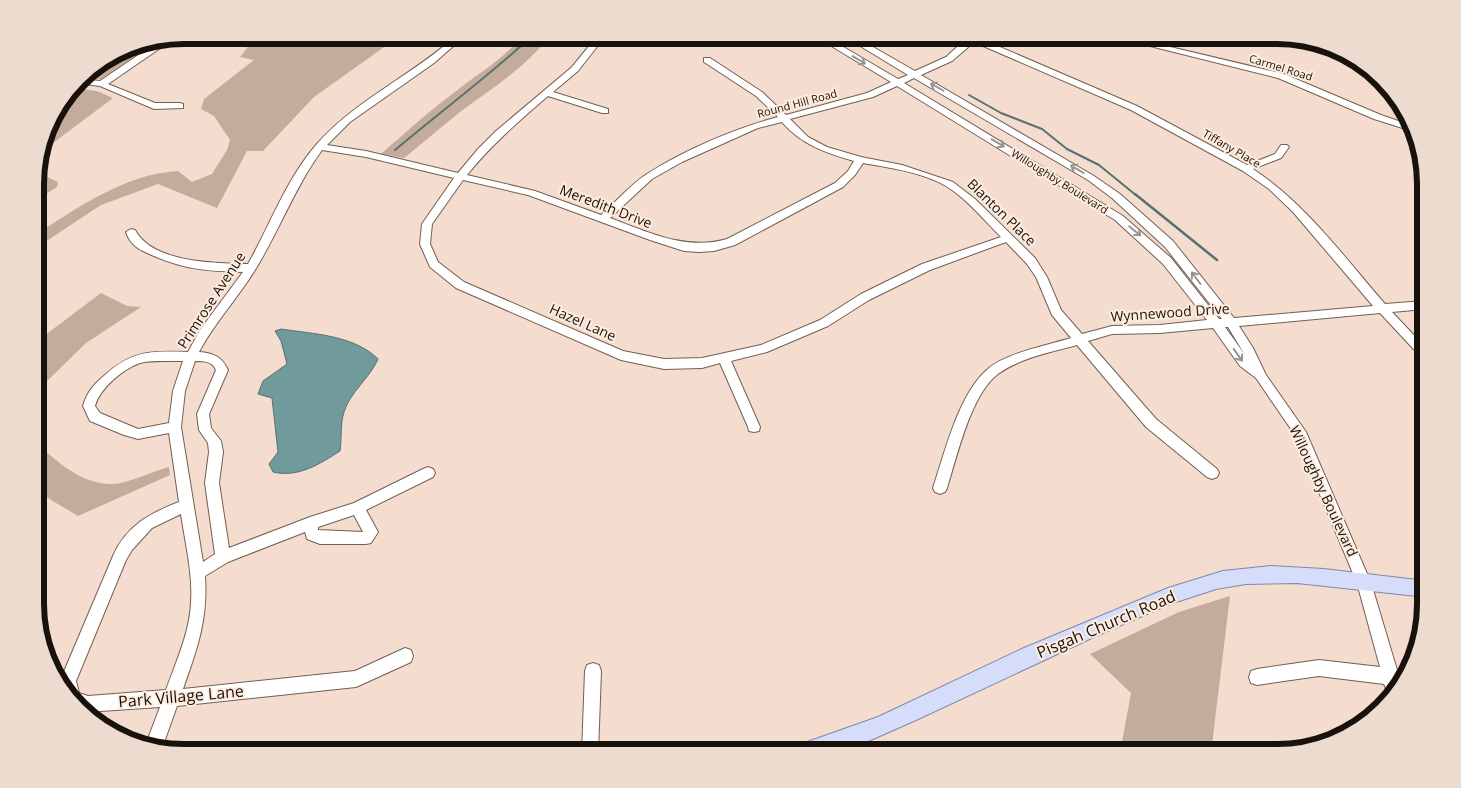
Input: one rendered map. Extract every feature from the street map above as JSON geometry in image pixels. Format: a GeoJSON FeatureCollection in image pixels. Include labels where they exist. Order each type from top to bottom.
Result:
{"type":"FeatureCollection","features":[{"type":"Feature","properties":{"kind":"main road","name":"Pisgah Church Road"},"geometry":{"type":"LineString","coordinates":[[829,744],[904,716],[1013,663],[1194,586],[1224,578],[1259,575],[1306,576],[1417,588]]}},
{"type":"Feature","properties":{"kind":"street","name":"Primrose Avenue"},"geometry":{"type":"LineString","coordinates":[[156,742],[192,640],[199,602],[197,573],[174,427],[179,386],[191,356],[209,325],[251,268],[287,200],[320,147],[332,133],[450,44]]}},
{"type":"Feature","properties":{"kind":"street","name":"Hazel Lane"},"geometry":{"type":"LineString","coordinates":[[595,44],[583,61],[548,94],[499,133],[481,151],[461,175],[427,224],[425,244],[434,264],[460,284],[621,355],[664,364],[702,363],[763,349],[815,327],[865,297],[926,268],[1008,238]]}},
{"type":"Feature","properties":{"kind":"street","name":"Willoughby Boulevard"},"geometry":{"type":"LineString","coordinates":[[832,44],[1088,197],[1119,218],[1168,261],[1244,362],[1260,377],[1300,432],[1364,583],[1395,680]]}},
{"type":"Feature","properties":{"kind":"street","name":"Willoughby Boulevard"},"geometry":{"type":"LineString","coordinates":[[862,44],[1035,144],[1091,178],[1116,196],[1169,244],[1231,323],[1249,351],[1260,377]]}},
{"type":"Feature","properties":{"kind":"street","name":"Round Hill Road"},"geometry":{"type":"LineString","coordinates":[[603,219],[628,194],[657,172],[720,141],[755,126],[783,117],[870,95],[949,59],[966,44]]}},
{"type":"Feature","properties":{"kind":"street","name":"Tiffany Place"},"geometry":{"type":"LineString","coordinates":[[993,44],[1134,108],[1246,169],[1273,187],[1298,210],[1417,345]]}},
{"type":"Feature","properties":{"kind":"street","name":"Carmel Road"},"geometry":{"type":"LineString","coordinates":[[1148,44],[1281,76],[1304,84],[1384,120],[1405,126]]}},
{"type":"Feature","properties":{"kind":"street"},"geometry":{"type":"LineString","coordinates":[[102,84],[157,46]]}},
{"type":"Feature","properties":{"kind":"street","name":"Blanton Place"},"geometry":{"type":"LineString","coordinates":[[707,60],[759,94],[783,117],[792,129],[805,139],[824,149],[860,160],[899,167],[930,176],[950,184],[972,201],[1031,261],[1042,277],[1056,312],[1151,423],[1212,473]]}},
{"type":"Feature","properties":{"kind":"street"},"geometry":{"type":"LineString","coordinates":[[88,82],[102,84],[154,106],[180,106]]}},
{"type":"Feature","properties":{"kind":"street"},"geometry":{"type":"LineString","coordinates":[[548,94],[605,111]]}},
{"type":"Feature","properties":{"kind":"street","name":"Meredith Drive"},"geometry":{"type":"LineString","coordinates":[[320,147],[366,154],[531,192],[654,238],[684,247],[714,247],[731,242],[839,185],[852,173],[860,160]]}},
{"type":"Feature","properties":{"kind":"street"},"geometry":{"type":"LineString","coordinates":[[1246,169],[1278,156],[1284,147]]}},
{"type":"Feature","properties":{"kind":"street"},"geometry":{"type":"LineString","coordinates":[[131,232],[132,239],[144,248],[181,263],[206,267],[251,268]]}},
{"type":"Feature","properties":{"kind":"street","name":"Wynnewood Drive"},"geometry":{"type":"LineString","coordinates":[[940,488],[969,401],[993,371],[1021,357],[1079,338],[1112,330],[1160,329],[1384,310],[1417,305]]}},
{"type":"Feature","properties":{"kind":"street"},"geometry":{"type":"LineString","coordinates":[[174,427],[138,434],[124,430],[96,417],[89,406],[92,395],[126,364],[142,358],[191,356],[208,357],[218,362],[222,370],[203,414],[205,430],[214,441],[216,452],[212,483],[223,557]]}},
{"type":"Feature","properties":{"kind":"street"},"geometry":{"type":"LineString","coordinates":[[724,358],[754,427]]}},
{"type":"Feature","properties":{"kind":"street"},"geometry":{"type":"LineString","coordinates":[[197,573],[223,557],[310,523],[357,508],[428,473]]}},
{"type":"Feature","properties":{"kind":"street","name":"Park Village Lane"},"geometry":{"type":"LineString","coordinates":[[68,682],[120,556],[131,537],[152,519],[186,506]]}},
{"type":"Feature","properties":{"kind":"street"},"geometry":{"type":"LineString","coordinates":[[310,523],[312,534],[320,538],[366,538],[371,532],[357,508]]}},
{"type":"Feature","properties":{"kind":"street","name":"Park Village Lane"},"geometry":{"type":"LineString","coordinates":[[85,703],[172,698],[356,679],[404,656]]}},
{"type":"Feature","properties":{"kind":"street"},"geometry":{"type":"LineString","coordinates":[[1257,677],[1319,668],[1366,672],[1394,681]]}},
{"type":"Feature","properties":{"kind":"street"},"geometry":{"type":"LineString","coordinates":[[590,744],[594,670]]}},
{"type":"Feature","properties":{"kind":"shaded area"},"geometry":{"type":"Polygon","coordinates":[[[250,44],[388,44],[314,97],[263,151],[247,151],[217,208],[158,184],[101,205],[44,243],[44,229],[86,203],[121,185],[158,173],[178,171],[192,182],[212,174],[227,150],[230,140],[214,116],[201,109],[204,99],[254,60],[240,57],[250,44]]]}},
{"type":"Feature","properties":{"kind":"shaded area"},"geometry":{"type":"Polygon","coordinates":[[[515,44],[543,44],[520,67],[460,112],[404,158],[381,154],[417,122],[515,44]]]}},
{"type":"Feature","properties":{"kind":"shaded area"},"geometry":{"type":"Polygon","coordinates":[[[145,49],[101,79],[92,79],[106,67],[130,54],[145,49]]]}},
{"type":"Feature","properties":{"kind":"shaded area"},"geometry":{"type":"Polygon","coordinates":[[[81,89],[97,91],[113,98],[50,145],[54,130],[67,106],[81,89]]]}},
{"type":"Feature","properties":{"kind":"shaded area"},"geometry":{"type":"Polygon","coordinates":[[[44,176],[58,182],[57,187],[44,195],[44,176]]]}},
{"type":"Feature","properties":{"kind":"shaded area"},"geometry":{"type":"Polygon","coordinates":[[[101,293],[127,306],[141,307],[86,343],[44,384],[44,336],[101,293]]]}},
{"type":"Feature","properties":{"kind":"shaded area"},"geometry":{"type":"Polygon","coordinates":[[[44,450],[71,471],[91,481],[102,483],[125,482],[169,467],[170,475],[78,516],[44,494],[44,450]]]}},
{"type":"Feature","properties":{"kind":"shaded area"},"geometry":{"type":"Polygon","coordinates":[[[1230,596],[1212,744],[1122,744],[1131,693],[1090,654],[1179,612],[1230,596]]]}},
{"type":"Feature","properties":{"kind":"water"},"geometry":{"type":"Polygon","coordinates":[[[281,329],[319,334],[345,340],[368,351],[378,359],[355,391],[344,412],[340,451],[317,465],[291,473],[273,472],[269,464],[278,452],[272,398],[258,394],[263,381],[287,364],[281,341],[275,331],[281,329]]]}},
{"type":"Feature","properties":{"kind":"waterway"},"geometry":{"type":"LineString","coordinates":[[395,150],[523,44]]}},
{"type":"Feature","properties":{"kind":"waterway"},"geometry":{"type":"LineString","coordinates":[[969,95],[1001,113],[1042,129],[1067,149],[1099,165],[1137,196]]}},
{"type":"Feature","properties":{"kind":"waterway"},"geometry":{"type":"LineString","coordinates":[[1135,194],[1217,260]]}}]}
